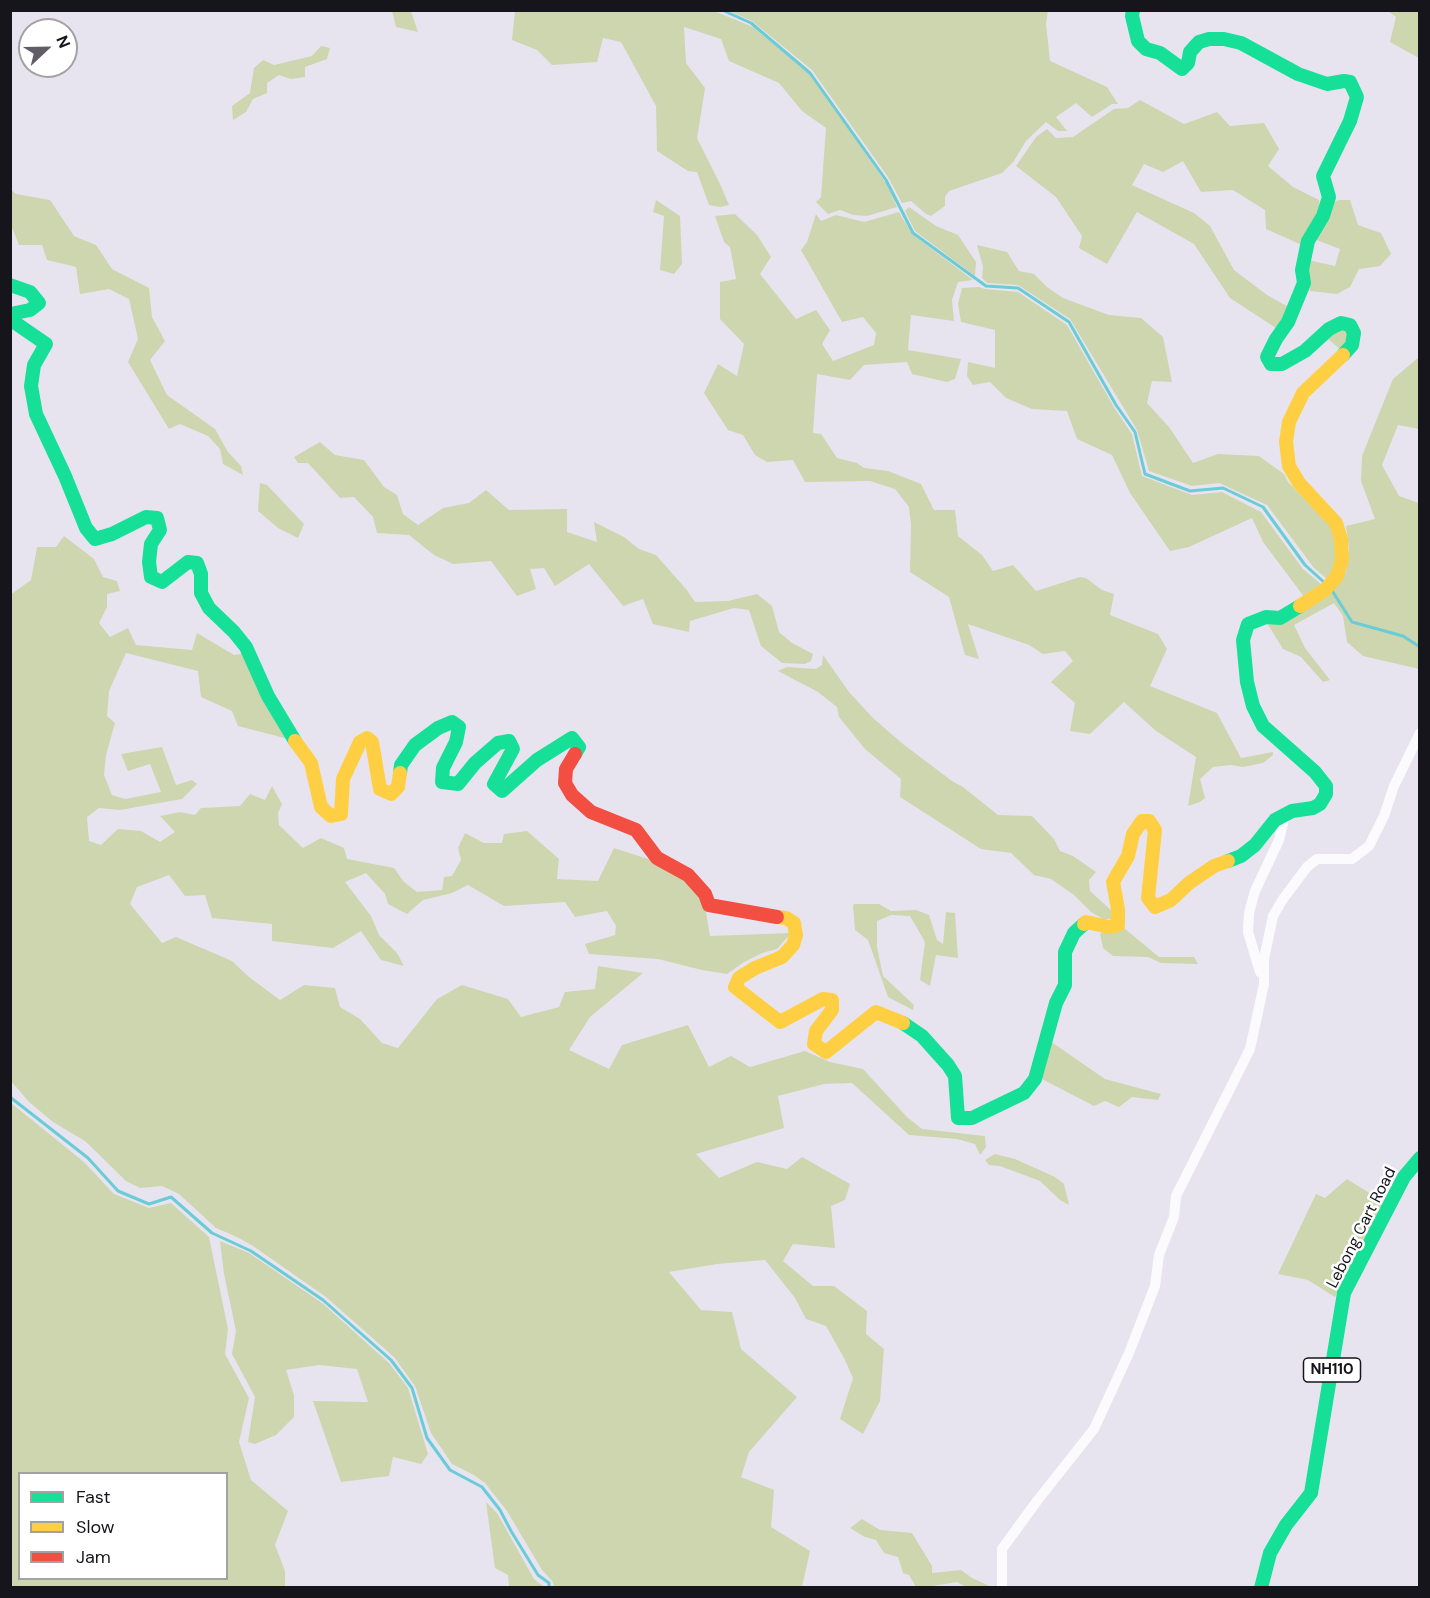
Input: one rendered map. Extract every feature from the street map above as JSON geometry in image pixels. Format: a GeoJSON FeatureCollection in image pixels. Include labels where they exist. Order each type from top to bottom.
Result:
{"type":"FeatureCollection","features":[{"type":"Feature","properties":{"kind":"main road"},"geometry":{"type":"LineString","coordinates":[[10,285],[30,292],[39,303],[30,310],[15,313],[14,322],[46,344],[34,365],[32,386],[36,414],[86,528],[95,539],[112,534],[146,517],[157,518],[160,531],[151,544],[148,562],[151,577],[162,582],[188,562],[197,563],[201,573],[201,592],[209,608],[234,632],[246,648],[268,696],[292,737],[311,763],[321,807],[331,816],[341,814],[343,779],[360,742],[367,738],[372,742],[380,789],[391,794],[398,787],[401,765],[415,745],[438,728],[452,722],[459,728],[456,742],[443,768],[442,782],[458,784],[475,763],[498,743],[509,741],[513,749],[494,784],[502,790],[511,785],[537,760],[572,738],[579,747],[567,769],[565,783],[572,795],[591,812],[636,830],[657,858],[688,875],[705,894],[709,904],[735,911],[786,918],[794,923],[796,935],[793,945],[782,957],[755,968],[739,978],[735,987],[780,1022],[823,999],[832,1000],[832,1010],[816,1031],[814,1044],[826,1052],[876,1012],[899,1020],[922,1036],[948,1065],[955,1076],[958,1118],[972,1118],[1024,1092],[1035,1079],[1056,1003],[1065,986],[1065,952],[1074,933],[1086,922],[1108,927],[1118,925],[1119,909],[1113,882],[1128,856],[1133,834],[1142,821],[1149,821],[1155,830],[1149,898],[1155,907],[1171,900],[1189,883],[1214,866],[1241,856],[1255,846],[1275,820],[1292,811],[1313,808],[1320,804],[1326,794],[1326,786],[1302,759],[1263,726],[1253,706],[1247,682],[1244,640],[1248,624],[1266,617],[1280,618],[1325,590],[1337,576],[1342,560],[1341,539],[1336,523],[1299,483],[1289,466],[1286,442],[1289,422],[1303,393],[1338,362],[1352,345],[1354,333],[1350,325],[1341,323],[1329,329],[1305,351],[1282,364],[1271,364],[1267,357],[1288,322],[1304,284],[1302,270],[1308,241],[1323,216],[1329,197],[1323,176],[1350,121],[1357,98],[1350,82],[1327,84],[1298,74],[1241,43],[1224,39],[1199,42],[1190,52],[1188,63],[1182,69],[1160,53],[1146,49],[1138,41],[1132,16],[1133,10]]}},
{"type":"Feature","properties":{"kind":"main road","name":"Lebong Cart Road"},"geometry":{"type":"LineString","coordinates":[[1261,1587],[1270,1553],[1286,1525],[1311,1494],[1344,1293],[1404,1178],[1419,1158]]}},
{"type":"Feature","properties":{"kind":"street"},"geometry":{"type":"LineString","coordinates":[[1002,1587],[1002,1549],[1024,1517],[1094,1429],[1129,1353],[1155,1286],[1159,1255],[1174,1217],[1176,1196],[1250,1049],[1264,984],[1264,959],[1273,916],[1282,899],[1307,867],[1317,859],[1352,859],[1369,846],[1419,733]]}},
{"type":"Feature","properties":{"kind":"street"},"geometry":{"type":"LineString","coordinates":[[1264,984],[1248,932],[1250,914],[1255,891],[1279,840],[1285,815]]}},
{"type":"Feature","properties":{"kind":"green space"},"geometry":{"type":"Polygon","coordinates":[[[392,11],[411,11],[418,32],[396,27],[392,11]]]}},
{"type":"Feature","properties":{"kind":"green space"},"geometry":{"type":"Polygon","coordinates":[[[515,11],[714,11],[753,27],[812,76],[888,186],[897,207],[867,216],[853,215],[840,210],[828,214],[816,202],[821,197],[826,128],[802,111],[779,83],[729,61],[721,39],[684,27],[686,63],[705,88],[697,138],[729,205],[720,207],[709,205],[697,172],[688,171],[657,151],[656,106],[621,42],[603,38],[597,62],[552,65],[537,50],[512,40],[515,11]]]}},
{"type":"Feature","properties":{"kind":"green space"},"geometry":{"type":"Polygon","coordinates":[[[729,11],[1048,11],[1046,24],[1050,61],[1107,87],[1118,104],[1112,104],[1092,117],[1076,103],[1056,117],[1067,131],[1058,131],[1046,122],[1026,141],[1014,161],[1002,173],[949,191],[945,197],[945,206],[931,216],[911,201],[902,203],[888,177],[812,70],[752,21],[729,11]]]}},
{"type":"Feature","properties":{"kind":"green space"},"geometry":{"type":"Polygon","coordinates":[[[1388,11],[1419,11],[1419,58],[1390,42],[1396,17],[1388,11]]]}},
{"type":"Feature","properties":{"kind":"green space"},"geometry":{"type":"Polygon","coordinates":[[[321,46],[330,48],[327,59],[305,67],[305,77],[291,79],[279,75],[267,83],[267,93],[253,99],[246,112],[233,120],[232,106],[250,93],[254,68],[263,60],[274,65],[312,56],[321,46]]]}},
{"type":"Feature","properties":{"kind":"green space"},"geometry":{"type":"Polygon","coordinates":[[[1140,100],[1184,124],[1217,112],[1230,126],[1264,123],[1279,149],[1268,166],[1293,187],[1319,200],[1320,212],[1304,246],[1266,229],[1265,210],[1233,190],[1201,192],[1183,161],[1163,172],[1144,164],[1132,185],[1194,213],[1210,226],[1234,270],[1267,295],[1290,308],[1279,330],[1230,298],[1194,244],[1137,212],[1107,264],[1079,248],[1082,236],[1056,197],[1016,166],[1036,137],[1047,129],[1056,138],[1073,137],[1114,109],[1128,108],[1140,100]]]}},
{"type":"Feature","properties":{"kind":"green space"},"geometry":{"type":"Polygon","coordinates":[[[10,189],[16,194],[50,200],[74,236],[96,245],[112,269],[149,288],[152,317],[165,341],[150,360],[167,395],[215,429],[228,452],[241,466],[243,475],[223,464],[220,449],[208,436],[180,424],[169,429],[128,362],[138,339],[129,299],[109,289],[80,294],[76,267],[47,260],[42,245],[19,245],[11,225],[10,189]]]}},
{"type":"Feature","properties":{"kind":"green space"},"geometry":{"type":"Polygon","coordinates":[[[656,200],[680,216],[682,264],[674,274],[660,270],[664,216],[653,212],[656,200]]]}},
{"type":"Feature","properties":{"kind":"green space"},"geometry":{"type":"Polygon","coordinates":[[[1339,200],[1350,200],[1358,225],[1381,233],[1391,254],[1380,266],[1359,269],[1350,287],[1337,294],[1310,291],[1308,260],[1335,266],[1340,249],[1314,239],[1329,204],[1339,200]]]}},
{"type":"Feature","properties":{"kind":"green space"},"geometry":{"type":"Polygon","coordinates":[[[909,207],[936,226],[958,235],[976,262],[975,276],[915,231],[905,211],[909,207]]]}},
{"type":"Feature","properties":{"kind":"green space"},"geometry":{"type":"Polygon","coordinates":[[[899,212],[912,234],[973,280],[958,282],[952,300],[954,321],[911,315],[908,350],[961,359],[955,379],[947,382],[912,374],[907,362],[864,365],[850,380],[817,374],[813,433],[821,434],[837,458],[857,463],[864,468],[888,471],[921,484],[934,510],[955,510],[958,536],[982,555],[993,571],[1013,565],[1036,591],[1080,577],[1086,578],[1102,590],[1114,594],[1110,615],[1158,634],[1167,649],[1150,686],[1217,713],[1241,758],[1273,752],[1273,755],[1263,763],[1243,767],[1231,765],[1213,767],[1200,779],[1205,798],[1200,802],[1188,806],[1196,757],[1156,731],[1124,702],[1090,734],[1070,731],[1075,703],[1051,682],[1073,661],[1065,651],[1043,654],[1029,645],[968,624],[979,659],[965,655],[949,597],[910,572],[909,507],[895,489],[870,481],[805,482],[793,460],[767,462],[755,455],[743,435],[728,430],[704,393],[718,364],[737,376],[744,344],[720,319],[720,282],[736,279],[730,247],[724,242],[715,216],[735,214],[757,235],[771,257],[760,274],[796,319],[816,310],[830,330],[822,344],[833,361],[874,345],[876,333],[863,317],[842,322],[801,250],[807,242],[816,214],[821,221],[836,215],[864,222],[899,212]]]}},
{"type":"Feature","properties":{"kind":"green space"},"geometry":{"type":"Polygon","coordinates":[[[977,245],[1007,252],[1019,271],[1034,274],[1063,298],[1109,315],[1141,318],[1163,337],[1172,382],[1152,381],[1147,403],[1169,427],[1193,463],[1218,454],[1259,456],[1284,474],[1288,482],[1331,526],[1336,536],[1336,567],[1327,579],[1314,568],[1267,505],[1219,483],[1192,486],[1149,471],[1137,430],[1070,319],[1018,285],[987,283],[982,278],[983,267],[977,245]]]}},
{"type":"Feature","properties":{"kind":"green space"},"geometry":{"type":"Polygon","coordinates":[[[979,287],[1018,292],[1067,325],[1132,434],[1142,476],[1192,495],[1222,492],[1261,512],[1303,569],[1322,585],[1305,598],[1263,542],[1252,518],[1189,547],[1170,551],[1130,493],[1112,455],[1077,439],[1067,411],[1032,409],[1006,398],[990,382],[973,385],[967,376],[968,362],[995,368],[995,330],[961,322],[958,304],[962,288],[979,287]]]}},
{"type":"Feature","properties":{"kind":"green space"},"geometry":{"type":"Polygon","coordinates":[[[1342,329],[1349,332],[1347,342],[1341,350],[1326,337],[1342,329]]]}},
{"type":"Feature","properties":{"kind":"green space"},"geometry":{"type":"Polygon","coordinates":[[[1419,357],[1419,429],[1398,425],[1382,465],[1399,496],[1419,503],[1419,669],[1363,656],[1347,642],[1343,616],[1334,603],[1294,625],[1305,648],[1330,680],[1323,682],[1301,657],[1283,649],[1267,623],[1329,593],[1346,572],[1349,548],[1346,526],[1375,519],[1361,481],[1362,456],[1393,379],[1419,357]]]}},
{"type":"Feature","properties":{"kind":"green space"},"geometry":{"type":"Polygon","coordinates":[[[320,442],[335,455],[364,460],[384,487],[397,495],[403,514],[418,525],[443,508],[469,503],[486,490],[509,510],[567,509],[567,532],[597,542],[594,522],[624,537],[639,549],[656,555],[695,602],[728,601],[757,594],[772,606],[779,632],[792,643],[813,654],[811,661],[805,664],[782,663],[761,646],[749,610],[734,608],[690,621],[689,632],[653,624],[643,599],[623,606],[589,564],[555,586],[544,568],[530,569],[536,589],[517,596],[491,561],[453,564],[434,555],[409,535],[377,533],[373,517],[354,497],[340,498],[308,463],[298,463],[294,457],[320,442]]]}},
{"type":"Feature","properties":{"kind":"green space"},"geometry":{"type":"Polygon","coordinates":[[[260,483],[267,485],[304,524],[298,538],[278,528],[258,511],[260,483]]]}},
{"type":"Feature","properties":{"kind":"green space"},"geometry":{"type":"Polygon","coordinates":[[[64,536],[94,559],[103,577],[117,581],[120,591],[107,594],[107,607],[99,623],[110,637],[128,628],[136,645],[192,650],[197,633],[234,655],[244,653],[288,739],[238,726],[232,711],[201,697],[198,671],[126,653],[109,691],[107,716],[115,723],[106,755],[104,775],[112,795],[125,799],[161,792],[150,764],[128,771],[121,754],[162,747],[176,785],[192,780],[197,784],[182,799],[120,810],[99,808],[87,817],[89,841],[101,845],[118,829],[141,831],[160,842],[175,832],[160,816],[180,812],[195,815],[201,808],[240,806],[250,794],[265,800],[272,786],[282,804],[278,813],[279,825],[303,848],[321,838],[344,848],[347,859],[394,868],[404,882],[417,892],[442,890],[444,877],[452,876],[461,860],[458,848],[465,833],[484,843],[502,843],[504,834],[527,831],[559,859],[557,879],[598,881],[614,848],[651,860],[689,882],[705,906],[710,936],[791,933],[777,949],[744,962],[727,974],[658,959],[589,954],[585,944],[615,935],[616,926],[607,911],[575,917],[565,902],[504,906],[468,885],[452,893],[423,900],[407,914],[388,904],[385,894],[366,873],[345,882],[371,916],[379,935],[397,953],[404,966],[381,960],[361,931],[333,948],[272,941],[272,924],[212,918],[205,895],[185,896],[169,875],[137,887],[130,904],[162,943],[176,937],[232,961],[280,1000],[304,985],[335,988],[340,1007],[360,1019],[382,1043],[398,1048],[437,999],[462,985],[508,999],[521,1017],[559,1007],[565,992],[595,989],[598,966],[643,973],[590,1017],[569,1050],[609,1069],[622,1045],[688,1025],[709,1067],[731,1056],[750,1067],[805,1051],[830,1062],[863,1069],[907,1117],[922,1129],[985,1136],[986,1147],[980,1155],[975,1144],[957,1139],[909,1135],[852,1083],[824,1084],[778,1096],[784,1128],[696,1154],[719,1178],[757,1162],[787,1169],[802,1157],[850,1184],[845,1200],[831,1206],[835,1248],[793,1244],[783,1261],[813,1286],[834,1286],[867,1311],[866,1334],[884,1349],[880,1401],[863,1434],[840,1419],[853,1378],[826,1326],[806,1319],[795,1298],[765,1260],[717,1264],[669,1272],[701,1310],[732,1312],[741,1349],[797,1397],[749,1452],[741,1477],[774,1490],[771,1527],[810,1551],[802,1587],[554,1587],[507,1511],[485,1483],[452,1464],[431,1433],[415,1386],[394,1357],[326,1297],[253,1246],[216,1228],[179,1194],[162,1186],[140,1188],[126,1181],[85,1141],[53,1122],[29,1102],[11,1081],[10,595],[31,580],[37,547],[56,547],[64,536]]]}},
{"type":"Feature","properties":{"kind":"green space"},"geometry":{"type":"Polygon","coordinates":[[[823,655],[849,692],[873,718],[903,744],[998,815],[1032,816],[1054,839],[1060,851],[1073,856],[1096,872],[1089,880],[1090,891],[1113,912],[1112,919],[1103,919],[1091,912],[1074,895],[1051,879],[1034,875],[1011,853],[981,849],[900,797],[901,779],[865,749],[839,717],[837,707],[818,692],[778,671],[787,667],[816,669],[822,665],[823,655]]]}},
{"type":"Feature","properties":{"kind":"green space"},"geometry":{"type":"Polygon","coordinates":[[[854,904],[879,904],[891,911],[916,910],[929,915],[937,940],[943,944],[946,912],[955,913],[958,958],[936,955],[930,986],[920,980],[925,942],[910,916],[891,915],[877,921],[877,947],[883,976],[914,1005],[913,1010],[888,997],[868,940],[855,930],[854,904]]]}},
{"type":"Feature","properties":{"kind":"green space"},"geometry":{"type":"Polygon","coordinates":[[[1106,928],[1124,928],[1159,957],[1194,957],[1198,964],[1161,963],[1148,957],[1113,956],[1103,948],[1100,934],[1106,928]]]}},
{"type":"Feature","properties":{"kind":"green space"},"geometry":{"type":"Polygon","coordinates":[[[1050,1041],[1105,1079],[1161,1094],[1158,1100],[1132,1097],[1119,1107],[1105,1101],[1094,1106],[1042,1079],[1050,1041]]]}},
{"type":"Feature","properties":{"kind":"green space"},"geometry":{"type":"Polygon","coordinates":[[[11,1103],[84,1162],[114,1194],[149,1208],[171,1203],[209,1237],[228,1329],[225,1354],[249,1398],[239,1442],[251,1480],[288,1511],[275,1545],[285,1571],[285,1587],[11,1587],[11,1103]]]}},
{"type":"Feature","properties":{"kind":"green space"},"geometry":{"type":"Polygon","coordinates":[[[995,1154],[1015,1159],[1055,1177],[1064,1184],[1069,1205],[1060,1200],[1040,1181],[1000,1166],[989,1165],[985,1160],[995,1154]]]}},
{"type":"Feature","properties":{"kind":"green space"},"geometry":{"type":"Polygon","coordinates":[[[1347,1179],[1384,1202],[1335,1297],[1308,1280],[1278,1274],[1316,1194],[1325,1198],[1347,1179]]]}},
{"type":"Feature","properties":{"kind":"green space"},"geometry":{"type":"Polygon","coordinates":[[[220,1241],[249,1253],[322,1303],[389,1363],[408,1388],[428,1454],[421,1464],[393,1457],[389,1476],[341,1482],[313,1401],[368,1402],[357,1369],[319,1365],[286,1370],[294,1395],[294,1417],[276,1435],[255,1444],[248,1442],[255,1397],[232,1354],[236,1331],[224,1274],[220,1241]]]}},
{"type":"Feature","properties":{"kind":"green space"},"geometry":{"type":"Polygon","coordinates":[[[486,1502],[497,1513],[534,1579],[544,1587],[509,1587],[508,1575],[495,1568],[486,1502]]]}},
{"type":"Feature","properties":{"kind":"green space"},"geometry":{"type":"Polygon","coordinates":[[[862,1519],[880,1530],[912,1533],[932,1566],[932,1573],[961,1570],[992,1587],[966,1587],[957,1582],[916,1587],[909,1575],[903,1573],[898,1557],[884,1553],[876,1540],[865,1537],[850,1528],[862,1519]]]}},
{"type":"Feature","properties":{"kind":"waterway"},"geometry":{"type":"LineString","coordinates":[[722,10],[751,23],[810,73],[886,180],[913,233],[986,286],[1018,288],[1069,322],[1116,405],[1135,432],[1145,474],[1190,491],[1223,488],[1263,507],[1305,565],[1326,584]]}},
{"type":"Feature","properties":{"kind":"waterway"},"geometry":{"type":"LineString","coordinates":[[1331,589],[1352,622],[1403,636],[1420,647]]}},
{"type":"Feature","properties":{"kind":"waterway"},"geometry":{"type":"LineString","coordinates":[[10,1097],[88,1158],[118,1191],[149,1204],[171,1197],[212,1233],[251,1251],[323,1300],[391,1360],[412,1388],[427,1438],[450,1470],[482,1487],[500,1510],[538,1575],[549,1583],[549,1588]]}},
{"type":"Feature","properties":{"kind":"traffic: fast"},"geometry":{"type":"LineString","coordinates":[[1133,10],[1132,16],[1138,41],[1146,49],[1160,53],[1182,69],[1188,63],[1190,52],[1199,42],[1224,39],[1241,43],[1298,74],[1327,84],[1350,82],[1357,97],[1350,121],[1323,176],[1329,197],[1323,216],[1308,241],[1302,270],[1304,283],[1288,322],[1267,357],[1271,364],[1282,364],[1305,351],[1329,329],[1341,323],[1350,325],[1354,333],[1352,345],[1343,355]]}},
{"type":"Feature","properties":{"kind":"traffic: fast"},"geometry":{"type":"LineString","coordinates":[[10,285],[30,292],[39,303],[30,310],[15,313],[14,322],[46,344],[34,365],[31,386],[36,414],[86,528],[95,539],[112,534],[146,517],[157,518],[160,530],[151,544],[149,562],[151,577],[162,582],[188,562],[197,563],[201,574],[201,593],[209,608],[246,647],[268,696],[295,741]]}},
{"type":"Feature","properties":{"kind":"traffic: fast"},"geometry":{"type":"LineString","coordinates":[[1228,861],[1241,856],[1255,845],[1275,820],[1292,811],[1313,808],[1320,804],[1326,794],[1326,786],[1315,772],[1263,726],[1253,706],[1247,682],[1243,640],[1248,624],[1266,617],[1280,618],[1300,606]]}},
{"type":"Feature","properties":{"kind":"traffic: fast"},"geometry":{"type":"LineString","coordinates":[[400,773],[401,765],[415,745],[438,728],[452,722],[459,727],[456,742],[443,768],[442,782],[458,784],[475,763],[498,743],[509,741],[513,749],[494,784],[502,791],[537,760],[572,738],[579,747],[575,754]]}},
{"type":"Feature","properties":{"kind":"traffic: fast"},"geometry":{"type":"LineString","coordinates":[[903,1023],[922,1036],[955,1076],[958,1118],[972,1118],[1024,1093],[1035,1079],[1056,1003],[1065,985],[1065,952],[1074,933],[1084,924]]}},
{"type":"Feature","properties":{"kind":"traffic: fast"},"geometry":{"type":"LineString","coordinates":[[1261,1588],[1270,1553],[1286,1525],[1311,1493],[1344,1293],[1404,1177],[1420,1158]]}},
{"type":"Feature","properties":{"kind":"traffic: slow"},"geometry":{"type":"LineString","coordinates":[[1300,606],[1325,590],[1337,576],[1342,560],[1341,539],[1336,523],[1299,483],[1289,466],[1286,442],[1289,422],[1303,393],[1343,355]]}},
{"type":"Feature","properties":{"kind":"traffic: slow"},"geometry":{"type":"LineString","coordinates":[[295,741],[311,763],[321,807],[331,816],[341,814],[343,779],[360,742],[367,738],[372,742],[380,789],[391,794],[398,787],[400,773]]}},
{"type":"Feature","properties":{"kind":"traffic: slow"},"geometry":{"type":"LineString","coordinates":[[1084,924],[1086,922],[1109,927],[1118,925],[1118,909],[1113,882],[1128,856],[1133,834],[1142,821],[1149,821],[1155,830],[1148,898],[1155,907],[1171,900],[1189,883],[1214,866],[1228,861]]}},
{"type":"Feature","properties":{"kind":"traffic: slow"},"geometry":{"type":"LineString","coordinates":[[777,917],[786,918],[794,923],[796,935],[793,945],[782,957],[755,968],[739,978],[735,987],[780,1022],[823,999],[832,1000],[832,1010],[816,1031],[814,1044],[826,1052],[876,1012],[903,1023]]}},
{"type":"Feature","properties":{"kind":"traffic: jam"},"geometry":{"type":"LineString","coordinates":[[575,754],[566,769],[565,783],[572,795],[591,812],[636,830],[657,858],[688,875],[705,894],[709,905],[777,917]]}}]}
